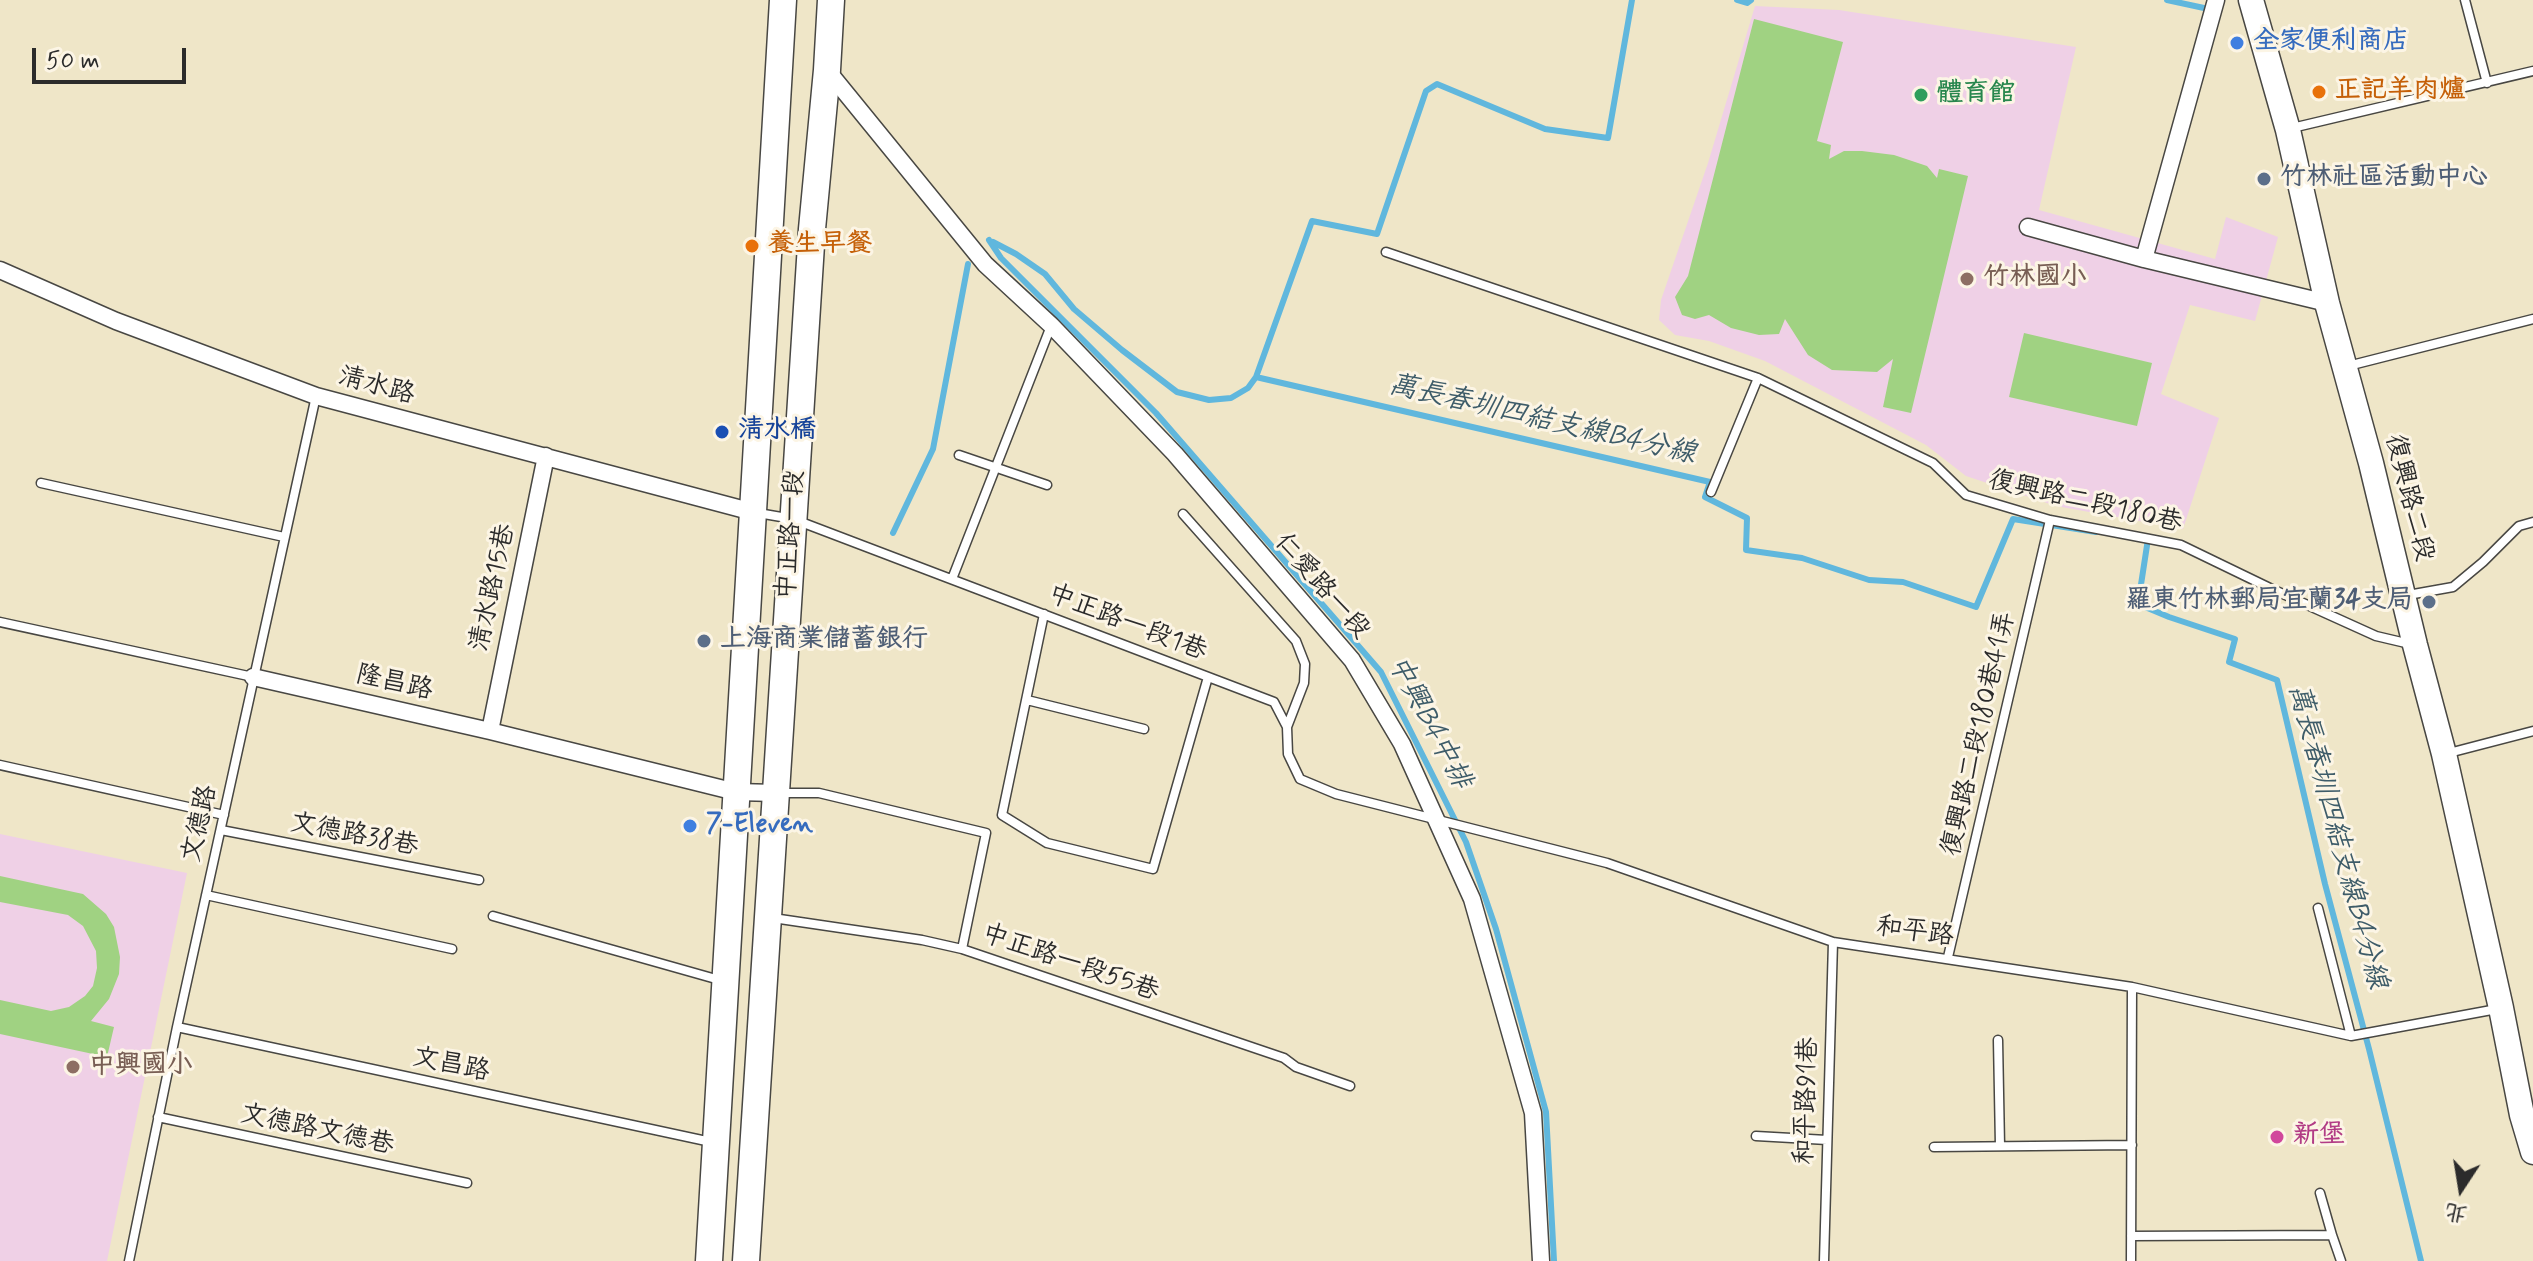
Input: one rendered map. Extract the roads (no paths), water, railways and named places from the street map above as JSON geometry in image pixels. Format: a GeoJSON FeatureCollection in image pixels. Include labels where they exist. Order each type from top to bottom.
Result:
{"type":"FeatureCollection","features":[{"type":"Feature","properties":{"kind":"main road","name":"中正路一段"},"geometry":{"type":"LineString","coordinates":[[709,1261],[783,0]]}},
{"type":"Feature","properties":{"kind":"main road","name":"中正路一段"},"geometry":{"type":"LineString","coordinates":[[746,1261],[812,229],[831,0]]}},
{"type":"Feature","properties":{"kind":"main road","name":"復興路二段"},"geometry":{"type":"LineString","coordinates":[[2251,0],[2288,130],[2327,303],[2346,366],[2444,754],[2528,1114],[2533,1152]]}},
{"type":"Feature","properties":{"kind":"street"},"geometry":{"type":"LineString","coordinates":[[2144,259],[2216,0]]}},
{"type":"Feature","properties":{"kind":"street","name":"仁愛路一段"},"geometry":{"type":"LineString","coordinates":[[827,70],[985,264],[1051,325],[1175,454],[1352,660],[1402,744],[1472,899],[1533,1113],[1541,1261]]}},
{"type":"Feature","properties":{"kind":"street"},"geometry":{"type":"LineString","coordinates":[[2028,227],[2144,259],[2327,303]]}},
{"type":"Feature","properties":{"kind":"street","name":"清水路"},"geometry":{"type":"LineString","coordinates":[[0,270],[116,321],[316,396],[753,512]]}},
{"type":"Feature","properties":{"kind":"street","name":"清水路15巷"},"geometry":{"type":"LineString","coordinates":[[490,731],[546,456]]}},
{"type":"Feature","properties":{"kind":"street","name":"隆昌路"},"geometry":{"type":"LineString","coordinates":[[253,677],[736,792],[776,793]]}},
{"type":"Feature","properties":{"kind":"lane"},"geometry":{"type":"LineString","coordinates":[[2465,0],[2487,83]]}},
{"type":"Feature","properties":{"kind":"lane"},"geometry":{"type":"LineString","coordinates":[[2288,130],[2533,71]]}},
{"type":"Feature","properties":{"kind":"lane","name":"復興路二段180巷"},"geometry":{"type":"LineString","coordinates":[[1386,252],[1758,378],[1933,463],[1966,495],[2050,520],[2181,545],[2376,636],[2415,645]]}},
{"type":"Feature","properties":{"kind":"lane"},"geometry":{"type":"LineString","coordinates":[[2346,366],[2533,319]]}},
{"type":"Feature","properties":{"kind":"lane"},"geometry":{"type":"LineString","coordinates":[[952,579],[1051,325]]}},
{"type":"Feature","properties":{"kind":"lane"},"geometry":{"type":"LineString","coordinates":[[1711,492],[1758,378]]}},
{"type":"Feature","properties":{"kind":"lane","name":"文德路"},"geometry":{"type":"LineString","coordinates":[[129,1261],[177,1027],[316,396]]}},
{"type":"Feature","properties":{"kind":"lane"},"geometry":{"type":"LineString","coordinates":[[959,455],[1047,485]]}},
{"type":"Feature","properties":{"kind":"lane"},"geometry":{"type":"LineString","coordinates":[[41,483],[284,537]]}},
{"type":"Feature","properties":{"kind":"lane","name":"中正路一段1巷"},"geometry":{"type":"LineString","coordinates":[[753,512],[793,519],[1274,702],[1287,727],[1288,754],[1300,779],[1336,794],[1435,821]]}},
{"type":"Feature","properties":{"kind":"lane"},"geometry":{"type":"LineString","coordinates":[[1183,514],[1296,641],[1305,664],[1304,683],[1287,727]]}},
{"type":"Feature","properties":{"kind":"lane","name":"復興路二段180巷41弄"},"geometry":{"type":"LineString","coordinates":[[1948,957],[2050,520]]}},
{"type":"Feature","properties":{"kind":"lane"},"geometry":{"type":"LineString","coordinates":[[2403,596],[2453,587],[2519,526],[2533,522]]}},
{"type":"Feature","properties":{"kind":"lane"},"geometry":{"type":"LineString","coordinates":[[1044,614],[1002,815],[1047,843],[1153,869],[1208,677]]}},
{"type":"Feature","properties":{"kind":"lane","name":"隆昌路"},"geometry":{"type":"LineString","coordinates":[[0,622],[253,677]]}},
{"type":"Feature","properties":{"kind":"lane"},"geometry":{"type":"LineString","coordinates":[[1027,700],[1144,729]]}},
{"type":"Feature","properties":{"kind":"lane"},"geometry":{"type":"LineString","coordinates":[[2444,754],[2533,731]]}},
{"type":"Feature","properties":{"kind":"lane"},"geometry":{"type":"LineString","coordinates":[[0,765],[224,815]]}},
{"type":"Feature","properties":{"kind":"lane"},"geometry":{"type":"LineString","coordinates":[[776,793],[819,793],[986,833],[962,949]]}},
{"type":"Feature","properties":{"kind":"lane","name":"和平路"},"geometry":{"type":"LineString","coordinates":[[1435,821],[1607,863],[1833,942],[2132,987],[2351,1036]]}},
{"type":"Feature","properties":{"kind":"lane","name":"文德路38巷"},"geometry":{"type":"LineString","coordinates":[[221,830],[479,880]]}},
{"type":"Feature","properties":{"kind":"lane"},"geometry":{"type":"LineString","coordinates":[[206,895],[452,949]]}},
{"type":"Feature","properties":{"kind":"lane"},"geometry":{"type":"LineString","coordinates":[[2318,908],[2351,1036],[2501,1008]]}},
{"type":"Feature","properties":{"kind":"lane"},"geometry":{"type":"LineString","coordinates":[[493,916],[725,981]]}},
{"type":"Feature","properties":{"kind":"lane","name":"中正路一段55巷"},"geometry":{"type":"LineString","coordinates":[[768,917],[962,949],[1284,1058],[1296,1067],[1350,1086]]}},
{"type":"Feature","properties":{"kind":"lane","name":"和平路91巷"},"geometry":{"type":"LineString","coordinates":[[1824,1261],[1833,942]]}},
{"type":"Feature","properties":{"kind":"lane"},"geometry":{"type":"LineString","coordinates":[[2131,1261],[2132,987]]}},
{"type":"Feature","properties":{"kind":"lane","name":"文昌路"},"geometry":{"type":"LineString","coordinates":[[177,1027],[716,1144]]}},
{"type":"Feature","properties":{"kind":"lane"},"geometry":{"type":"LineString","coordinates":[[1998,1040],[2000,1146]]}},
{"type":"Feature","properties":{"kind":"lane","name":"文德路文德巷"},"geometry":{"type":"LineString","coordinates":[[158,1117],[467,1183]]}},
{"type":"Feature","properties":{"kind":"lane"},"geometry":{"type":"LineString","coordinates":[[1756,1136],[1827,1140]]}},
{"type":"Feature","properties":{"kind":"lane"},"geometry":{"type":"LineString","coordinates":[[1934,1147],[2132,1145]]}},
{"type":"Feature","properties":{"kind":"lane"},"geometry":{"type":"LineString","coordinates":[[2320,1193],[2341,1261]]}},
{"type":"Feature","properties":{"kind":"lane"},"geometry":{"type":"LineString","coordinates":[[2131,1236],[2332,1235]]}},
{"type":"Feature","properties":{"kind":"waterway"},"geometry":{"type":"LineString","coordinates":[[993,242],[1045,274],[1074,309],[1177,392],[1209,400],[1231,398],[1248,388],[1256,377],[1312,221],[1377,234],[1426,91],[1437,84],[1545,129],[1608,138],[1632,0]]}},
{"type":"Feature","properties":{"kind":"waterway"},"geometry":{"type":"LineString","coordinates":[[1737,0],[1747,3],[1751,0]]}},
{"type":"Feature","properties":{"kind":"waterway"},"geometry":{"type":"LineString","coordinates":[[2167,0],[2204,8]]}},
{"type":"Feature","properties":{"kind":"waterway","name":"中興B4中排"},"geometry":{"type":"LineString","coordinates":[[989,240],[1001,258],[1156,413],[1381,672],[1466,842],[1496,929],[1546,1112],[1554,1261]]}},
{"type":"Feature","properties":{"kind":"waterway"},"geometry":{"type":"LineString","coordinates":[[893,533],[933,449],[968,264]]}},
{"type":"Feature","properties":{"kind":"waterway","name":"萬長春圳四結支線B4分線"},"geometry":{"type":"LineString","coordinates":[[1256,377],[1710,482],[1705,497],[1747,518],[1746,550],[1802,558],[1869,580],[1903,582],[1976,607],[2013,519],[2096,532]]}},
{"type":"Feature","properties":{"kind":"waterway","name":"萬長春圳四結支線B4分線"},"geometry":{"type":"LineString","coordinates":[[2146,539],[2138,604],[2235,639],[2229,662],[2277,680],[2325,884],[2421,1261]]}},
{"type":"Feature","properties":{"kind":"place","name":"全家便利商店"},"geometry":{"type":"Point","coordinates":[2237,43]}},
{"type":"Feature","properties":{"kind":"place","name":"正記羊肉爐"},"geometry":{"type":"Point","coordinates":[2319,92]}},
{"type":"Feature","properties":{"kind":"place","name":"體育館"},"geometry":{"type":"Point","coordinates":[1921,95]}},
{"type":"Feature","properties":{"kind":"place","name":"竹林社區活動中心"},"geometry":{"type":"Point","coordinates":[2264,179]}},
{"type":"Feature","properties":{"kind":"place","name":"養生早餐"},"geometry":{"type":"Point","coordinates":[752,246]}},
{"type":"Feature","properties":{"kind":"place","name":"竹林國小"},"geometry":{"type":"Point","coordinates":[1967,279]}},
{"type":"Feature","properties":{"kind":"place","name":"清水橋"},"geometry":{"type":"Point","coordinates":[722,432]}},
{"type":"Feature","properties":{"kind":"place","name":"羅東竹林郵局宜蘭34支局"},"geometry":{"type":"Point","coordinates":[2429,602]}},
{"type":"Feature","properties":{"kind":"place","name":"上海商業儲蓄銀行"},"geometry":{"type":"Point","coordinates":[704,641]}},
{"type":"Feature","properties":{"kind":"place","name":"7-Eleven"},"geometry":{"type":"Point","coordinates":[690,826]}},
{"type":"Feature","properties":{"kind":"place","name":"中興國小"},"geometry":{"type":"Point","coordinates":[73,1067]}},
{"type":"Feature","properties":{"kind":"place","name":"新堡"},"geometry":{"type":"Point","coordinates":[2277,1137]}}]}
